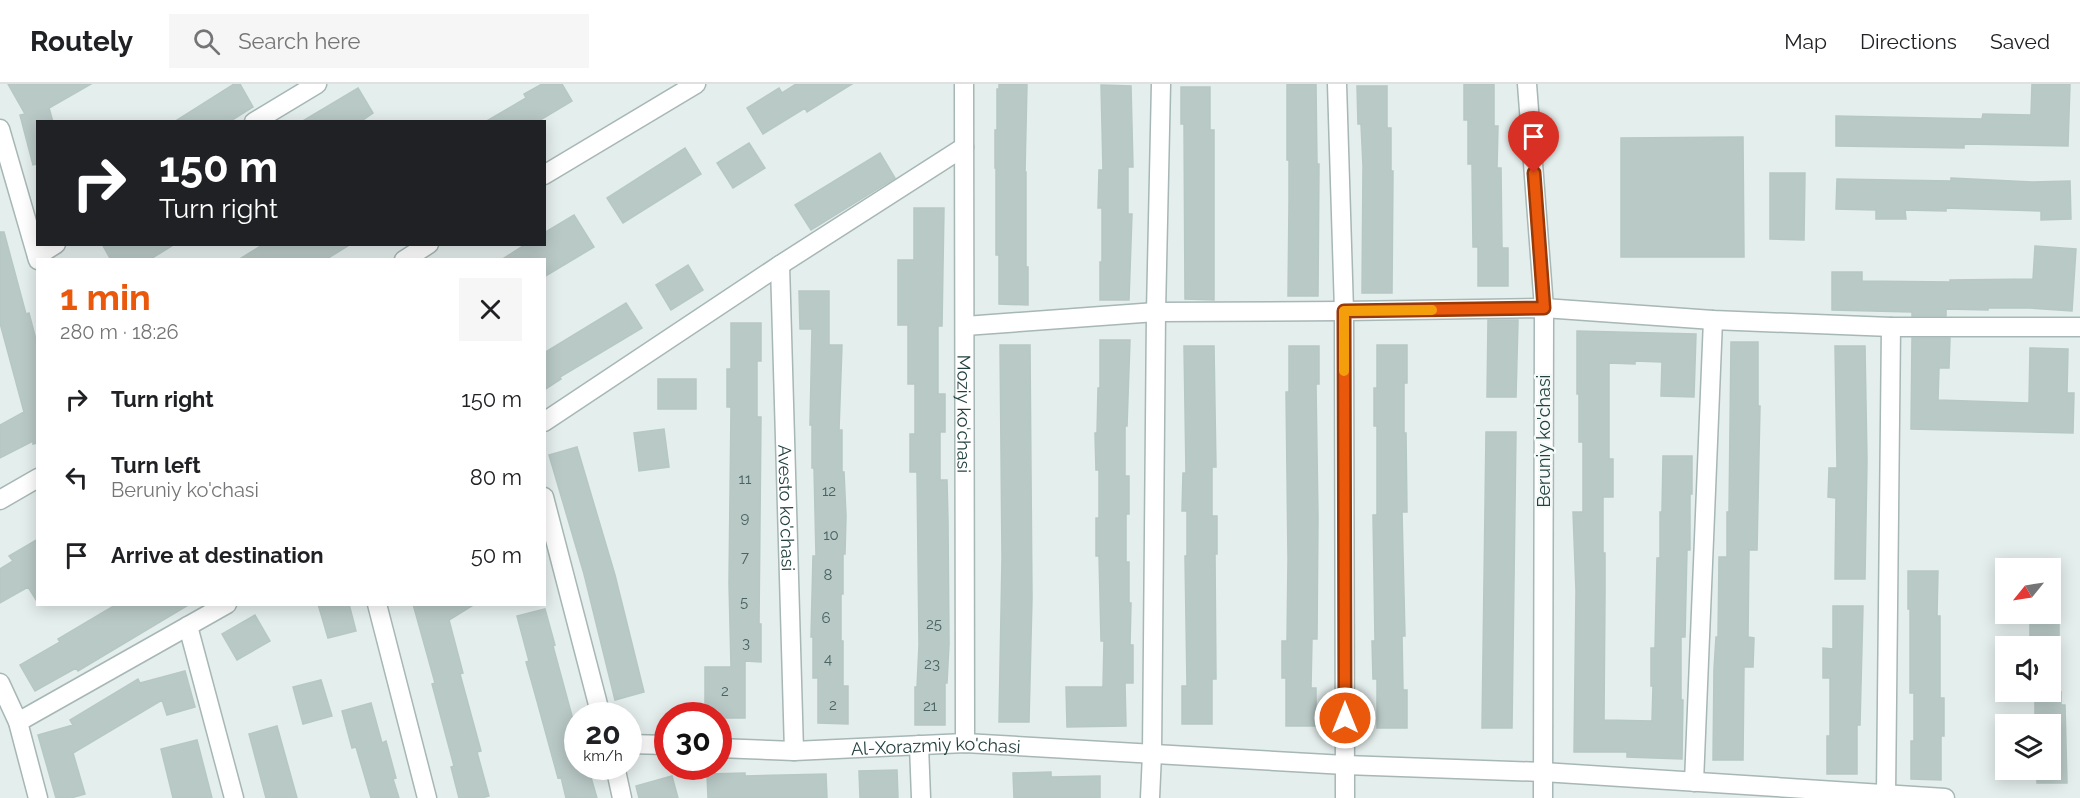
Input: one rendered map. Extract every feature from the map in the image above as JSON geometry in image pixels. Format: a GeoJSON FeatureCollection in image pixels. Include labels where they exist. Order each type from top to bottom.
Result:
{"type":"FeatureCollection","features":[{"type":"Feature","properties":{"kind":"street"},"geometry":{"type":"LineString","coordinates":[[257,120],[317,84]]}},
{"type":"Feature","properties":{"kind":"street"},"geometry":{"type":"LineString","coordinates":[[546,174],[674,91],[696,84]]}},
{"type":"Feature","properties":{"kind":"street","name":"Moziy ko‘chasi"},"geometry":{"type":"LineString","coordinates":[[964,84],[965,743]]}},
{"type":"Feature","properties":{"kind":"street"},"geometry":{"type":"LineString","coordinates":[[1149,798],[1152,754],[1156,312],[1161,84]]}},
{"type":"Feature","properties":{"kind":"street"},"geometry":{"type":"LineString","coordinates":[[1336,84],[1344,311],[1345,798]]}},
{"type":"Feature","properties":{"kind":"street","name":"Beruniy ko'chasi"},"geometry":{"type":"LineString","coordinates":[[1527,84],[1544,308],[1543,798]]}},
{"type":"Feature","properties":{"kind":"street"},"geometry":{"type":"LineString","coordinates":[[0,129],[37,258],[53,246]]}},
{"type":"Feature","properties":{"kind":"street"},"geometry":{"type":"LineString","coordinates":[[546,421],[780,265],[964,147]]}},
{"type":"Feature","properties":{"kind":"street"},"geometry":{"type":"LineString","coordinates":[[407,258],[426,246]]}},
{"type":"Feature","properties":{"kind":"street","name":"Avesto ko'chasi"},"geometry":{"type":"LineString","coordinates":[[780,265],[794,751]]}},
{"type":"Feature","properties":{"kind":"street"},"geometry":{"type":"LineString","coordinates":[[964,326],[1156,312],[1544,308],[1713,320],[1891,327],[2080,327]]}},
{"type":"Feature","properties":{"kind":"street"},"geometry":{"type":"LineString","coordinates":[[1694,782],[1713,320]]}},
{"type":"Feature","properties":{"kind":"street"},"geometry":{"type":"LineString","coordinates":[[1886,794],[1891,327]]}},
{"type":"Feature","properties":{"kind":"street"},"geometry":{"type":"LineString","coordinates":[[0,500],[36,479]]}},
{"type":"Feature","properties":{"kind":"street"},"geometry":{"type":"LineString","coordinates":[[546,505],[598,702]]}},
{"type":"Feature","properties":{"kind":"street"},"geometry":{"type":"LineString","coordinates":[[18,722],[223,606]]}},
{"type":"Feature","properties":{"kind":"street"},"geometry":{"type":"LineString","coordinates":[[378,606],[427,798]]}},
{"type":"Feature","properties":{"kind":"street"},"geometry":{"type":"LineString","coordinates":[[188,626],[234,798]]}},
{"type":"Feature","properties":{"kind":"street"},"geometry":{"type":"LineString","coordinates":[[0,682],[18,722],[38,798]]}},
{"type":"Feature","properties":{"kind":"street","name":"Al-Xorazmiy ko'chasi"},"geometry":{"type":"LineString","coordinates":[[732,749],[794,751],[965,743],[1345,765],[1543,772],[1945,798]]}},
{"type":"Feature","properties":{"kind":"street"},"geometry":{"type":"LineString","coordinates":[[919,745],[921,798]]}},
{"type":"Feature","properties":{"kind":"street"},"geometry":{"type":"LineString","coordinates":[[618,780],[622,798]]}},
{"type":"Feature","properties":{"kind":"building"},"geometry":{"type":"Polygon","coordinates":[[[8,84],[91,84],[49,108],[52,120],[36,120],[36,164],[33,165],[20,115],[25,114],[8,84]]]}},
{"type":"Feature","properties":{"kind":"building"},"geometry":{"type":"Polygon","coordinates":[[[234,84],[240,84],[253,107],[232,120],[177,120],[234,84]]]}},
{"type":"Feature","properties":{"kind":"building"},"geometry":{"type":"Polygon","coordinates":[[[542,84],[562,84],[572,101],[540,120],[488,120],[526,98],[524,94],[542,84]]]}},
{"type":"Feature","properties":{"kind":"building"},"geometry":{"type":"Polygon","coordinates":[[[796,84],[852,84],[807,112],[805,108],[763,134],[747,108],[779,88],[782,93],[796,84]]]}},
{"type":"Feature","properties":{"kind":"building"},"geometry":{"type":"Polygon","coordinates":[[[999,84],[1027,84],[1025,172],[1028,305],[999,304],[999,255],[996,255],[995,130],[997,130],[999,84]]]}},
{"type":"Feature","properties":{"kind":"building"},"geometry":{"type":"Polygon","coordinates":[[[1287,84],[1316,84],[1317,164],[1319,164],[1318,296],[1288,296],[1287,84]]]}},
{"type":"Feature","properties":{"kind":"building"},"geometry":{"type":"Polygon","coordinates":[[[1464,84],[1494,84],[1494,126],[1498,126],[1497,168],[1501,168],[1502,248],[1508,248],[1508,286],[1478,286],[1478,247],[1473,247],[1472,164],[1468,164],[1468,120],[1464,120],[1464,84]]]}},
{"type":"Feature","properties":{"kind":"building"},"geometry":{"type":"Polygon","coordinates":[[[2032,84],[2070,84],[2068,146],[1964,144],[1964,148],[1836,146],[1836,116],[1982,119],[1983,114],[2031,115],[2032,84]]]}},
{"type":"Feature","properties":{"kind":"building"},"geometry":{"type":"Polygon","coordinates":[[[1101,85],[1131,86],[1133,167],[1128,167],[1128,214],[1132,214],[1129,300],[1100,300],[1102,208],[1098,208],[1099,170],[1103,170],[1101,85]]]}},
{"type":"Feature","properties":{"kind":"building"},"geometry":{"type":"Polygon","coordinates":[[[1357,86],[1387,86],[1387,128],[1391,128],[1391,171],[1393,171],[1392,293],[1362,293],[1363,166],[1361,124],[1358,124],[1357,86]]]}},
{"type":"Feature","properties":{"kind":"building"},"geometry":{"type":"Polygon","coordinates":[[[1181,87],[1210,87],[1210,130],[1214,130],[1214,300],[1185,299],[1184,124],[1181,124],[1181,87]]]}},
{"type":"Feature","properties":{"kind":"building"},"geometry":{"type":"Polygon","coordinates":[[[358,88],[373,113],[363,120],[304,120],[358,88]]]}},
{"type":"Feature","properties":{"kind":"building"},"geometry":{"type":"Polygon","coordinates":[[[1743,137],[1744,257],[1621,257],[1621,138],[1743,137]]]}},
{"type":"Feature","properties":{"kind":"building"},"geometry":{"type":"Polygon","coordinates":[[[749,143],[765,168],[733,188],[717,163],[749,143]]]}},
{"type":"Feature","properties":{"kind":"building"},"geometry":{"type":"Polygon","coordinates":[[[685,148],[701,174],[623,223],[607,198],[685,148]]]}},
{"type":"Feature","properties":{"kind":"building"},"geometry":{"type":"Polygon","coordinates":[[[880,153],[895,178],[811,230],[795,205],[880,153]]]}},
{"type":"Feature","properties":{"kind":"building"},"geometry":{"type":"Polygon","coordinates":[[[1770,173],[1805,173],[1804,240],[1770,239],[1770,173]]]}},
{"type":"Feature","properties":{"kind":"building"},"geometry":{"type":"Polygon","coordinates":[[[1951,178],[2032,182],[2070,181],[2071,219],[2041,220],[2041,211],[1946,208],[1946,211],[1905,210],[1906,219],[1876,219],[1876,210],[1836,209],[1837,179],[1951,181],[1951,178]]]}},
{"type":"Feature","properties":{"kind":"building"},"geometry":{"type":"Polygon","coordinates":[[[914,208],[944,208],[942,326],[938,326],[938,394],[945,394],[945,432],[940,432],[940,480],[947,480],[948,520],[949,644],[947,683],[945,683],[945,725],[915,725],[915,687],[917,687],[919,645],[917,472],[910,472],[910,434],[915,434],[915,384],[908,384],[908,325],[898,325],[898,260],[914,260],[914,208]]]}},
{"type":"Feature","properties":{"kind":"building"},"geometry":{"type":"Polygon","coordinates":[[[574,215],[594,247],[546,276],[546,258],[504,258],[523,246],[546,246],[546,232],[574,215]]]}},
{"type":"Feature","properties":{"kind":"building"},"geometry":{"type":"Polygon","coordinates":[[[0,232],[4,232],[26,314],[29,313],[36,339],[36,443],[33,444],[33,441],[0,458],[0,425],[24,412],[0,323],[0,232]]]}},
{"type":"Feature","properties":{"kind":"building"},"geometry":{"type":"Polygon","coordinates":[[[103,246],[172,246],[152,258],[110,258],[103,246]]]}},
{"type":"Feature","properties":{"kind":"building"},"geometry":{"type":"Polygon","coordinates":[[[261,246],[348,246],[328,258],[241,258],[261,246]]]}},
{"type":"Feature","properties":{"kind":"building"},"geometry":{"type":"Polygon","coordinates":[[[2035,246],[2076,249],[2072,311],[2029,308],[1946,309],[1946,316],[1912,316],[1912,312],[1832,310],[1832,272],[1862,272],[1862,281],[1950,282],[1950,280],[2033,279],[2035,246]]]}},
{"type":"Feature","properties":{"kind":"building"},"geometry":{"type":"Polygon","coordinates":[[[688,265],[703,290],[671,310],[656,285],[688,265]]]}},
{"type":"Feature","properties":{"kind":"building"},"geometry":{"type":"Polygon","coordinates":[[[799,291],[829,291],[829,345],[842,345],[839,430],[842,430],[842,472],[844,472],[846,516],[843,594],[841,594],[841,641],[843,641],[843,686],[848,686],[848,724],[818,723],[818,678],[813,678],[813,637],[811,637],[813,556],[816,556],[814,468],[812,468],[812,425],[810,425],[812,329],[800,329],[799,291]]]}},
{"type":"Feature","properties":{"kind":"building"},"geometry":{"type":"Polygon","coordinates":[[[626,303],[642,328],[560,377],[561,379],[546,389],[546,352],[626,303]]]}},
{"type":"Feature","properties":{"kind":"building"},"geometry":{"type":"Polygon","coordinates":[[[1488,320],[1518,320],[1516,397],[1487,397],[1488,320]]]}},
{"type":"Feature","properties":{"kind":"building"},"geometry":{"type":"Polygon","coordinates":[[[731,323],[761,323],[761,361],[757,361],[757,417],[761,417],[759,624],[761,624],[761,662],[745,661],[745,718],[732,718],[732,702],[705,702],[705,667],[731,667],[729,583],[731,407],[727,407],[727,369],[731,369],[731,323]]]}},
{"type":"Feature","properties":{"kind":"building"},"geometry":{"type":"Polygon","coordinates":[[[1577,331],[1696,334],[1694,397],[1661,396],[1662,362],[1609,363],[1609,459],[1613,459],[1613,497],[1603,497],[1604,720],[1652,721],[1651,648],[1655,648],[1663,456],[1692,456],[1685,637],[1681,637],[1682,759],[1627,757],[1627,752],[1574,752],[1576,591],[1573,512],[1583,512],[1583,442],[1579,442],[1577,331]]]}},
{"type":"Feature","properties":{"kind":"building"},"geometry":{"type":"Polygon","coordinates":[[[1912,338],[1950,338],[1949,368],[1939,368],[1938,400],[2029,403],[2030,348],[2068,349],[2067,393],[2074,393],[2073,433],[1911,429],[1912,338]]]}},
{"type":"Feature","properties":{"kind":"building"},"geometry":{"type":"Polygon","coordinates":[[[1100,340],[1130,340],[1127,426],[1125,426],[1125,476],[1129,476],[1126,562],[1129,562],[1133,683],[1125,683],[1126,726],[1067,727],[1066,687],[1103,687],[1104,641],[1101,641],[1099,556],[1096,556],[1099,470],[1096,470],[1095,433],[1097,433],[1098,388],[1100,388],[1100,340]]]}},
{"type":"Feature","properties":{"kind":"building"},"geometry":{"type":"Polygon","coordinates":[[[1731,342],[1758,342],[1758,406],[1760,406],[1757,550],[1749,550],[1748,637],[1754,638],[1753,667],[1744,667],[1743,760],[1713,760],[1719,557],[1727,557],[1727,512],[1729,512],[1731,342]]]}},
{"type":"Feature","properties":{"kind":"building"},"geometry":{"type":"Polygon","coordinates":[[[1000,345],[1030,345],[1032,598],[1029,722],[999,722],[1002,558],[1000,345]]]}},
{"type":"Feature","properties":{"kind":"building"},"geometry":{"type":"Polygon","coordinates":[[[1377,345],[1407,345],[1404,433],[1406,433],[1407,512],[1402,512],[1405,636],[1402,636],[1403,690],[1407,690],[1407,728],[1377,728],[1377,679],[1373,679],[1372,641],[1375,641],[1373,515],[1377,515],[1377,426],[1374,426],[1374,388],[1377,388],[1377,345]]]}},
{"type":"Feature","properties":{"kind":"building"},"geometry":{"type":"Polygon","coordinates":[[[1184,346],[1214,346],[1216,467],[1212,467],[1212,516],[1217,516],[1217,554],[1215,554],[1216,679],[1212,679],[1212,724],[1182,724],[1182,686],[1187,686],[1185,556],[1187,556],[1187,511],[1182,511],[1183,473],[1186,473],[1184,346]]]}},
{"type":"Feature","properties":{"kind":"building"},"geometry":{"type":"Polygon","coordinates":[[[1289,346],[1319,346],[1319,384],[1316,384],[1317,639],[1312,639],[1311,688],[1316,688],[1316,726],[1286,726],[1286,678],[1282,678],[1282,641],[1287,641],[1286,392],[1289,392],[1289,346]]]}},
{"type":"Feature","properties":{"kind":"building"},"geometry":{"type":"Polygon","coordinates":[[[1835,346],[1865,346],[1867,460],[1865,579],[1835,579],[1836,498],[1828,497],[1829,468],[1837,468],[1835,346]]]}},
{"type":"Feature","properties":{"kind":"building"},"geometry":{"type":"Polygon","coordinates":[[[658,379],[696,379],[696,409],[658,409],[658,379]]]}},
{"type":"Feature","properties":{"kind":"building"},"geometry":{"type":"Polygon","coordinates":[[[664,429],[669,467],[639,471],[634,433],[664,429]]]}},
{"type":"Feature","properties":{"kind":"building"},"geometry":{"type":"Polygon","coordinates":[[[1486,432],[1516,432],[1512,728],[1482,728],[1486,432]]]}},
{"type":"Feature","properties":{"kind":"building"},"geometry":{"type":"Polygon","coordinates":[[[577,447],[615,575],[644,692],[615,700],[584,574],[549,455],[577,447]]]}},
{"type":"Feature","properties":{"kind":"building"},"geometry":{"type":"Polygon","coordinates":[[[36,540],[36,600],[28,587],[0,603],[0,569],[13,561],[9,556],[36,540]]]}},
{"type":"Feature","properties":{"kind":"building"},"geometry":{"type":"Polygon","coordinates":[[[1908,571],[1938,571],[1940,698],[1944,698],[1941,780],[1911,779],[1914,693],[1910,693],[1908,571]]]}},
{"type":"Feature","properties":{"kind":"building"},"geometry":{"type":"Polygon","coordinates":[[[114,606],[187,606],[78,671],[76,668],[35,691],[20,665],[60,642],[58,639],[114,606]]]}},
{"type":"Feature","properties":{"kind":"building"},"geometry":{"type":"Polygon","coordinates":[[[319,606],[350,606],[356,631],[328,638],[319,606]]]}},
{"type":"Feature","properties":{"kind":"building"},"geometry":{"type":"Polygon","coordinates":[[[414,606],[472,606],[449,620],[463,673],[460,674],[481,751],[477,752],[489,796],[459,798],[451,767],[454,766],[432,684],[435,683],[414,606]]]}},
{"type":"Feature","properties":{"kind":"building"},"geometry":{"type":"Polygon","coordinates":[[[1833,606],[1863,606],[1857,774],[1827,774],[1827,736],[1830,736],[1830,678],[1823,678],[1823,648],[1833,649],[1833,606]]]}},
{"type":"Feature","properties":{"kind":"building"},"geometry":{"type":"Polygon","coordinates":[[[545,609],[568,702],[564,702],[564,780],[592,780],[597,798],[566,798],[561,777],[558,778],[526,662],[529,661],[517,616],[545,609]]]}},
{"type":"Feature","properties":{"kind":"building"},"geometry":{"type":"Polygon","coordinates":[[[255,615],[270,641],[237,660],[222,634],[255,615]]]}},
{"type":"Feature","properties":{"kind":"building"},"geometry":{"type":"Polygon","coordinates":[[[2030,624],[2059,624],[2059,636],[2030,636],[2030,624]]]}},
{"type":"Feature","properties":{"kind":"building"},"geometry":{"type":"Polygon","coordinates":[[[185,671],[195,707],[167,715],[162,700],[73,753],[85,794],[71,798],[56,798],[38,735],[73,725],[70,720],[138,679],[140,683],[185,671]]]}},
{"type":"Feature","properties":{"kind":"building"},"geometry":{"type":"Polygon","coordinates":[[[321,680],[332,716],[303,724],[293,687],[321,680]]]}},
{"type":"Feature","properties":{"kind":"building"},"geometry":{"type":"Polygon","coordinates":[[[2035,702],[2061,702],[2061,705],[2065,705],[2067,783],[2037,783],[2037,780],[2061,780],[2061,714],[2035,714],[2035,702]]]}},
{"type":"Feature","properties":{"kind":"building"},"geometry":{"type":"Polygon","coordinates":[[[371,703],[382,743],[386,741],[399,798],[371,798],[356,747],[352,748],[342,711],[371,703]]]}},
{"type":"Feature","properties":{"kind":"building"},"geometry":{"type":"Polygon","coordinates":[[[277,726],[297,798],[266,798],[249,734],[277,726]]]}},
{"type":"Feature","properties":{"kind":"building"},"geometry":{"type":"Polygon","coordinates":[[[197,740],[212,798],[173,798],[161,749],[197,740]]]}},
{"type":"Feature","properties":{"kind":"building"},"geometry":{"type":"Polygon","coordinates":[[[897,770],[898,798],[860,798],[859,771],[897,770]]]}},
{"type":"Feature","properties":{"kind":"building"},"geometry":{"type":"Polygon","coordinates":[[[1051,772],[1051,777],[1100,776],[1100,798],[1014,798],[1013,773],[1051,772]]]}},
{"type":"Feature","properties":{"kind":"building"},"geometry":{"type":"Polygon","coordinates":[[[732,773],[745,773],[745,776],[826,774],[827,798],[708,798],[707,780],[732,780],[732,773]]]}},
{"type":"Feature","properties":{"kind":"building"},"geometry":{"type":"Polygon","coordinates":[[[658,780],[673,780],[678,798],[639,798],[636,786],[658,780]]]}},
{"type":"Feature","properties":{"kind":"slow traffic"},"geometry":{"type":"LineString","coordinates":[[1344,371],[1344,311],[1432,310]]}},
{"type":"Feature","properties":{"kind":"route"},"geometry":{"type":"LineString","coordinates":[[1345,718],[1344,311],[1544,308],[1534,173]]}}]}
